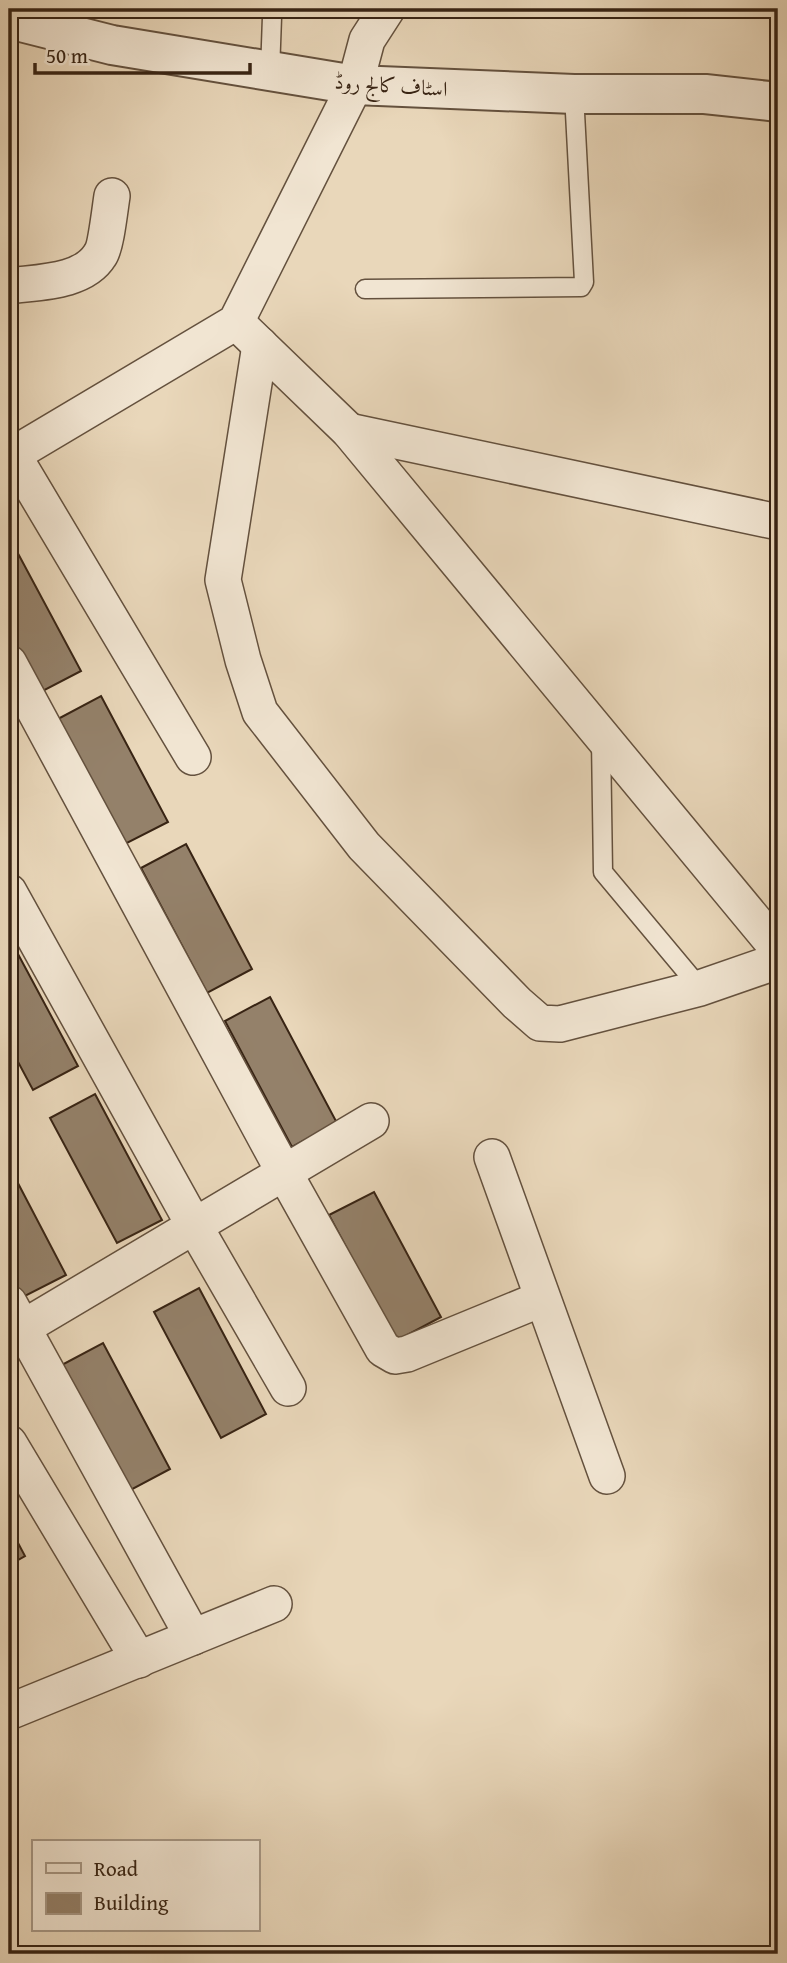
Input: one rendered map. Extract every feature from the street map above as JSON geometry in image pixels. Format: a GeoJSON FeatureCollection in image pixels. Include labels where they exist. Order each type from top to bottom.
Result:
{"type":"FeatureCollection","features":[{"type":"Feature","properties":{"kind":"street"},"geometry":{"type":"LineString","coordinates":[[387,9],[367,40],[355,85],[248,333],[223,580],[243,660],[260,712],[364,846],[517,1003],[540,1023],[560,1024],[700,988],[778,961]]}},
{"type":"Feature","properties":{"kind":"street","name":"اسٹاف کالج روڈ"},"geometry":{"type":"LineString","coordinates":[[9,19],[111,45],[355,85],[574,94],[705,94],[778,102]]}},
{"type":"Feature","properties":{"kind":"street"},"geometry":{"type":"LineString","coordinates":[[9,286],[67,277],[86,269],[101,254],[112,196]]}},
{"type":"Feature","properties":{"kind":"street"},"geometry":{"type":"LineString","coordinates":[[248,333],[349,431],[778,948]]}},
{"type":"Feature","properties":{"kind":"street"},"geometry":{"type":"LineString","coordinates":[[192,757],[11,456],[248,333]]}},
{"type":"Feature","properties":{"kind":"street"},"geometry":{"type":"LineString","coordinates":[[349,431],[778,522]]}},
{"type":"Feature","properties":{"kind":"street"},"geometry":{"type":"LineString","coordinates":[[9,663],[285,1174],[383,1349],[395,1356],[407,1354],[541,1299]]}},
{"type":"Feature","properties":{"kind":"street"},"geometry":{"type":"LineString","coordinates":[[9,892],[195,1227],[288,1388]]}},
{"type":"Feature","properties":{"kind":"street"},"geometry":{"type":"LineString","coordinates":[[194,1637],[13,1322],[195,1227],[371,1121]]}},
{"type":"Feature","properties":{"kind":"street"},"geometry":{"type":"LineString","coordinates":[[492,1157],[607,1476]]}},
{"type":"Feature","properties":{"kind":"street"},"geometry":{"type":"LineString","coordinates":[[9,1443],[139,1660]]}},
{"type":"Feature","properties":{"kind":"street"},"geometry":{"type":"LineString","coordinates":[[9,1712],[274,1604]]}},
{"type":"Feature","properties":{"kind":"lane"},"geometry":{"type":"LineString","coordinates":[[269,9],[272,17],[270,72]]}},
{"type":"Feature","properties":{"kind":"lane"},"geometry":{"type":"LineString","coordinates":[[365,289],[580,287],[584,282],[574,94]]}},
{"type":"Feature","properties":{"kind":"lane"},"geometry":{"type":"LineString","coordinates":[[601,737],[603,872],[700,988]]}},
{"type":"Feature","properties":{"kind":"building"},"geometry":{"type":"Polygon","coordinates":[[[14,546],[81,671],[35,695],[9,646],[9,548],[14,546]]]}},
{"type":"Feature","properties":{"kind":"building"},"geometry":{"type":"Polygon","coordinates":[[[101,696],[168,822],[123,845],[56,720],[101,696]]]}},
{"type":"Feature","properties":{"kind":"building"},"geometry":{"type":"Polygon","coordinates":[[[186,844],[252,969],[207,993],[141,868],[186,844]]]}},
{"type":"Feature","properties":{"kind":"building"},"geometry":{"type":"Polygon","coordinates":[[[11,941],[78,1066],[33,1090],[9,1045],[11,941]]]}},
{"type":"Feature","properties":{"kind":"building"},"geometry":{"type":"Polygon","coordinates":[[[270,997],[337,1123],[292,1147],[225,1021],[270,997]]]}},
{"type":"Feature","properties":{"kind":"building"},"geometry":{"type":"Polygon","coordinates":[[[95,1094],[162,1220],[117,1243],[50,1118],[95,1094]]]}},
{"type":"Feature","properties":{"kind":"building"},"geometry":{"type":"Polygon","coordinates":[[[9,1166],[66,1275],[21,1298],[9,1275],[9,1166]]]}},
{"type":"Feature","properties":{"kind":"building"},"geometry":{"type":"Polygon","coordinates":[[[374,1192],[441,1317],[396,1341],[329,1215],[374,1192]]]}},
{"type":"Feature","properties":{"kind":"building"},"geometry":{"type":"Polygon","coordinates":[[[199,1288],[266,1414],[221,1438],[154,1312],[199,1288]]]}},
{"type":"Feature","properties":{"kind":"building"},"geometry":{"type":"Polygon","coordinates":[[[103,1343],[170,1469],[125,1493],[58,1367],[103,1343]]]}},
{"type":"Feature","properties":{"kind":"building"},"geometry":{"type":"Polygon","coordinates":[[[9,1526],[25,1556],[9,1565],[9,1526]]]}}]}
